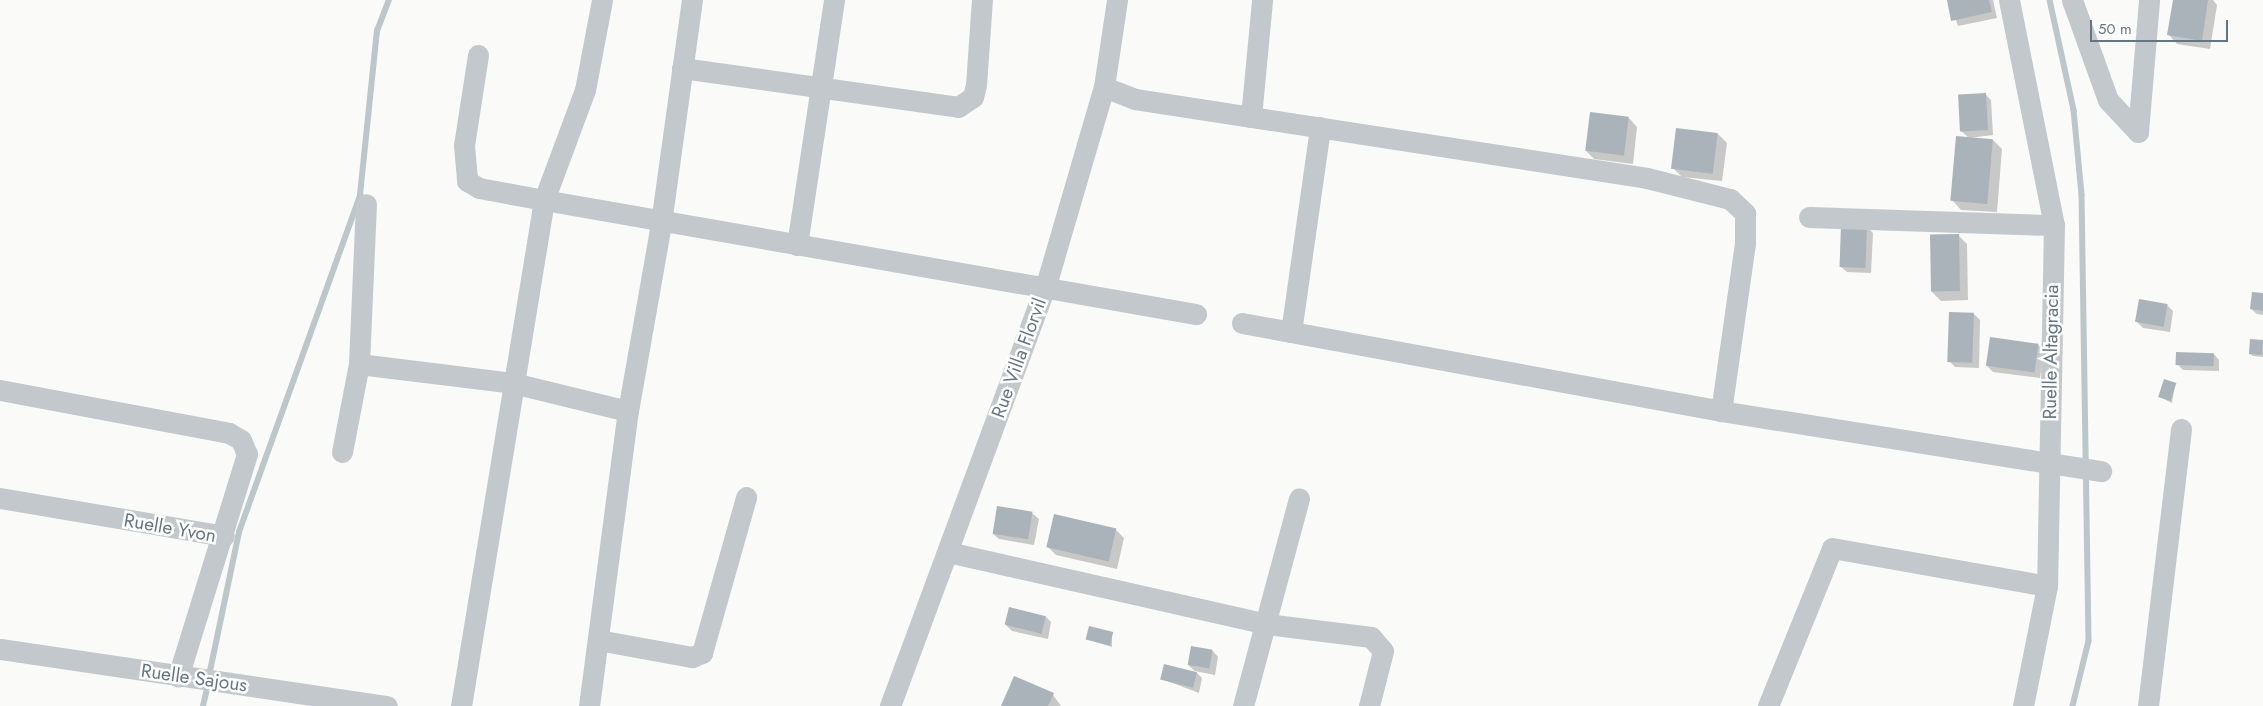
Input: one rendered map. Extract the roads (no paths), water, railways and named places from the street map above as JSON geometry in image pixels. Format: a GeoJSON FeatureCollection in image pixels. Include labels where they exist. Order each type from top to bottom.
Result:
{"type":"FeatureCollection","features":[{"type":"Feature","properties":{"kind":"street"},"geometry":{"type":"LineString","coordinates":[[461,706],[544,200],[585,90],[602,0]]}},
{"type":"Feature","properties":{"kind":"street"},"geometry":{"type":"LineString","coordinates":[[589,706],[628,410],[661,223],[692,0]]}},
{"type":"Feature","properties":{"kind":"street"},"geometry":{"type":"LineString","coordinates":[[797,245],[834,0]]}},
{"type":"Feature","properties":{"kind":"street"},"geometry":{"type":"LineString","coordinates":[[682,68],[821,86],[958,107],[966,104],[976,85],[982,0]]}},
{"type":"Feature","properties":{"kind":"street","name":"Rue Villa Florvil"},"geometry":{"type":"LineString","coordinates":[[890,706],[1046,284],[1104,87],[1117,0]]}},
{"type":"Feature","properties":{"kind":"street"},"geometry":{"type":"LineString","coordinates":[[1251,117],[1262,0]]}},
{"type":"Feature","properties":{"kind":"street","name":"Ruelle Altagracia"},"geometry":{"type":"LineString","coordinates":[[2009,0],[2054,225],[2047,586],[2023,706]]}},
{"type":"Feature","properties":{"kind":"street"},"geometry":{"type":"LineString","coordinates":[[2072,0],[2108,100],[2138,132],[2149,0]]}},
{"type":"Feature","properties":{"kind":"street"},"geometry":{"type":"LineString","coordinates":[[478,55],[464,145],[467,180],[479,188],[661,223],[1046,284],[1196,314]]}},
{"type":"Feature","properties":{"kind":"street"},"geometry":{"type":"LineString","coordinates":[[1104,87],[1135,99],[1647,178],[1730,199],[1745,214],[1745,244],[1721,411]]}},
{"type":"Feature","properties":{"kind":"street"},"geometry":{"type":"LineString","coordinates":[[1290,332],[1320,127]]}},
{"type":"Feature","properties":{"kind":"street"},"geometry":{"type":"LineString","coordinates":[[342,452],[359,364],[366,204]]}},
{"type":"Feature","properties":{"kind":"street"},"geometry":{"type":"LineString","coordinates":[[1809,217],[2054,225]]}},
{"type":"Feature","properties":{"kind":"street"},"geometry":{"type":"LineString","coordinates":[[1242,323],[1721,411],[2101,471]]}},
{"type":"Feature","properties":{"kind":"street"},"geometry":{"type":"LineString","coordinates":[[359,364],[513,384],[628,410]]}},
{"type":"Feature","properties":{"kind":"street"},"geometry":{"type":"LineString","coordinates":[[0,390],[230,434],[241,440],[247,454],[224,536]]}},
{"type":"Feature","properties":{"kind":"street"},"geometry":{"type":"LineString","coordinates":[[2148,706],[2181,429]]}},
{"type":"Feature","properties":{"kind":"street"},"geometry":{"type":"LineString","coordinates":[[598,640],[692,657],[702,653],[746,497]]}},
{"type":"Feature","properties":{"kind":"street","name":"Ruelle Yvon"},"geometry":{"type":"LineString","coordinates":[[0,498],[224,536],[178,677]]}},
{"type":"Feature","properties":{"kind":"street"},"geometry":{"type":"LineString","coordinates":[[1243,706],[1299,498]]}},
{"type":"Feature","properties":{"kind":"street"},"geometry":{"type":"LineString","coordinates":[[1768,706],[1832,548],[2047,586]]}},
{"type":"Feature","properties":{"kind":"street"},"geometry":{"type":"LineString","coordinates":[[948,552],[1266,624],[1378,642],[1383,651],[1369,706]]}},
{"type":"Feature","properties":{"kind":"street","name":"Ruelle Sajous"},"geometry":{"type":"LineString","coordinates":[[0,649],[347,702],[387,706]]}},
{"type":"Feature","properties":{"kind":"waterway"},"geometry":{"type":"LineString","coordinates":[[209,676],[239,532],[360,195],[377,31],[389,0]]}},
{"type":"Feature","properties":{"kind":"waterway"},"geometry":{"type":"LineString","coordinates":[[2050,0],[2074,110],[2082,195],[2089,641],[2073,706]]}},
{"type":"Feature","properties":{"kind":"waterway"},"geometry":{"type":"LineString","coordinates":[[203,706],[208,685]]}}]}
